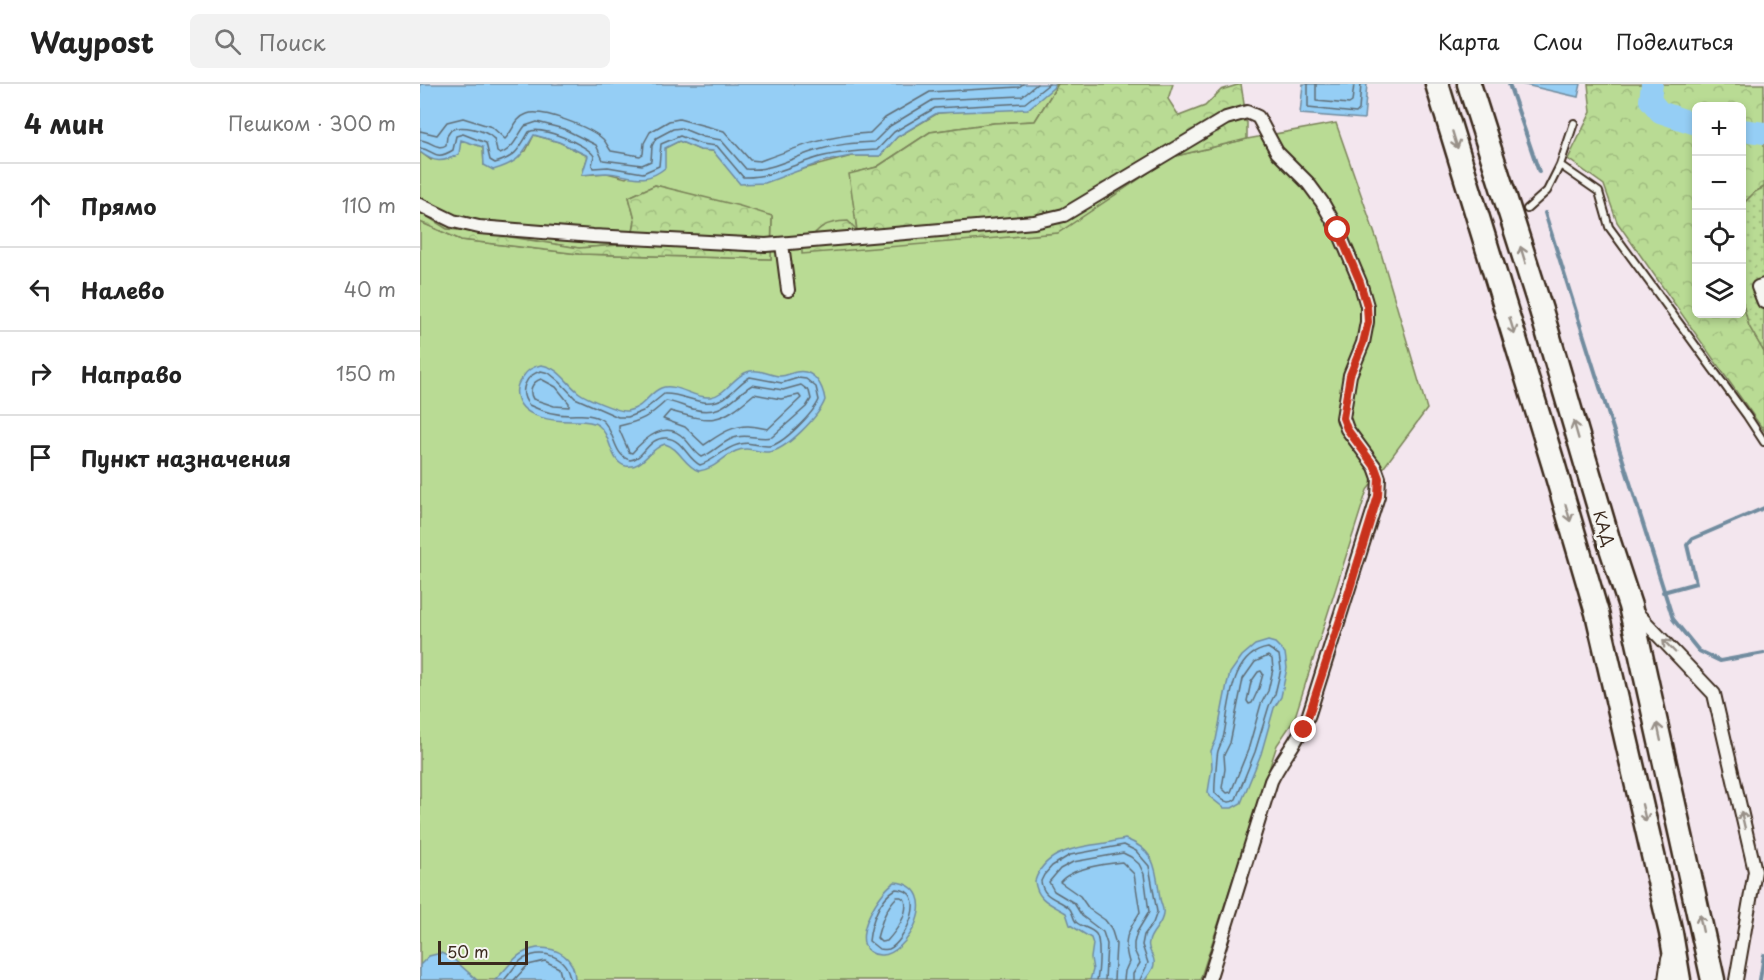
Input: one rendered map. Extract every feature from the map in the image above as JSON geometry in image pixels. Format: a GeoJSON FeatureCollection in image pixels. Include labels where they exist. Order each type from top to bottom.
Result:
{"type":"FeatureCollection","features":[{"type":"Feature","properties":{"kind":"highway","name":"КАД"},"geometry":{"type":"LineString","coordinates":[[1437,84],[1597,613],[1671,933],[1679,980]]}},
{"type":"Feature","properties":{"kind":"highway","name":"КАД"},"geometry":{"type":"LineString","coordinates":[[1469,84],[1630,606],[1713,980]]}},
{"type":"Feature","properties":{"kind":"street"},"geometry":{"type":"LineString","coordinates":[[420,205],[453,221],[479,227],[592,236],[766,245],[1034,222],[1064,215],[1205,128],[1226,118],[1248,112],[1258,117],[1277,152],[1308,183],[1322,202],[1346,248],[1367,306],[1368,322],[1363,343],[1350,375],[1343,418],[1347,429],[1375,467],[1379,478],[1378,496],[1304,730],[1278,766],[1271,781],[1209,980]]}},
{"type":"Feature","properties":{"kind":"street"},"geometry":{"type":"LineString","coordinates":[[782,244],[788,290]]}},
{"type":"Feature","properties":{"kind":"street"},"geometry":{"type":"LineString","coordinates":[[1761,286],[1764,302]]}},
{"type":"Feature","properties":{"kind":"street"},"geometry":{"type":"LineString","coordinates":[[1630,606],[1714,694],[1755,872],[1736,980]]}},
{"type":"Feature","properties":{"kind":"street"},"geometry":{"type":"LineString","coordinates":[[1665,980],[1671,933]]}},
{"type":"Feature","properties":{"kind":"lane"},"geometry":{"type":"LineString","coordinates":[[1527,209],[1547,191],[1560,165],[1574,123]]}},
{"type":"Feature","properties":{"kind":"lane"},"geometry":{"type":"LineString","coordinates":[[1560,165],[1599,192],[1609,227],[1764,442]]}},
{"type":"Feature","properties":{"kind":"green space"},"geometry":{"type":"Polygon","coordinates":[[[1055,84],[1058,84],[1035,121],[994,123],[930,132],[877,167],[850,174],[857,231],[802,253],[1057,233],[1172,157],[1247,139],[1336,123],[1378,243],[1427,409],[1367,490],[1294,720],[1277,745],[1200,980],[420,980],[420,222],[461,240],[579,254],[771,259],[772,216],[655,185],[629,197],[635,220],[631,244],[579,248],[480,232],[446,229],[420,212],[420,152],[431,160],[460,139],[483,147],[484,165],[526,151],[534,135],[559,142],[588,156],[582,175],[607,173],[626,178],[665,148],[679,141],[700,150],[713,151],[726,165],[796,171],[852,156],[880,156],[897,137],[938,113],[980,110],[1053,88],[1055,84]]]}},
{"type":"Feature","properties":{"kind":"green space"},"geometry":{"type":"Polygon","coordinates":[[[1058,84],[1173,84],[1168,99],[1179,116],[1205,106],[1221,90],[1241,84],[1244,104],[1242,120],[1247,122],[1247,139],[1172,157],[1058,233],[802,254],[802,249],[812,236],[825,225],[848,221],[857,230],[849,174],[877,167],[930,132],[994,123],[1035,121],[1058,84]]]}},
{"type":"Feature","properties":{"kind":"green space"},"geometry":{"type":"Polygon","coordinates":[[[1588,84],[1764,84],[1764,187],[1746,201],[1746,102],[1692,102],[1692,318],[1746,318],[1746,315],[1749,326],[1764,352],[1764,431],[1617,222],[1604,185],[1568,159],[1591,112],[1588,84]]]}},
{"type":"Feature","properties":{"kind":"green space"},"geometry":{"type":"Polygon","coordinates":[[[655,185],[772,216],[771,259],[579,254],[461,240],[420,222],[420,212],[447,229],[579,248],[631,244],[635,220],[629,197],[655,185]]]}},
{"type":"Feature","properties":{"kind":"green space"},"geometry":{"type":"Polygon","coordinates":[[[1764,187],[1764,352],[1749,326],[1746,315],[1746,201],[1764,187]]]}},
{"type":"Feature","properties":{"kind":"water"},"geometry":{"type":"Polygon","coordinates":[[[420,84],[1055,84],[1028,109],[937,113],[897,137],[880,156],[851,156],[822,162],[765,183],[740,184],[713,151],[700,150],[679,141],[665,148],[665,168],[650,177],[643,178],[606,173],[582,175],[588,156],[559,142],[534,135],[518,158],[493,170],[484,165],[483,147],[461,140],[459,154],[448,159],[434,160],[420,152],[420,84]]]}},
{"type":"Feature","properties":{"kind":"water"},"geometry":{"type":"Polygon","coordinates":[[[1303,84],[1367,84],[1364,119],[1300,114],[1303,84]]]}},
{"type":"Feature","properties":{"kind":"water"},"geometry":{"type":"Polygon","coordinates":[[[1521,84],[1581,84],[1578,97],[1521,84]]]}},
{"type":"Feature","properties":{"kind":"water"},"geometry":{"type":"Polygon","coordinates":[[[541,365],[557,371],[586,397],[623,411],[638,407],[657,390],[667,387],[698,396],[716,396],[742,374],[751,371],[781,376],[802,371],[808,373],[817,379],[825,400],[801,432],[784,446],[775,450],[768,452],[740,450],[710,468],[699,471],[689,465],[675,449],[665,444],[654,450],[637,465],[626,466],[616,459],[603,429],[595,423],[540,417],[521,405],[517,393],[519,383],[528,371],[541,365]]]}},
{"type":"Feature","properties":{"kind":"water"},"geometry":{"type":"Polygon","coordinates":[[[1268,641],[1275,643],[1285,653],[1287,668],[1281,697],[1274,708],[1261,754],[1241,803],[1232,808],[1224,808],[1209,796],[1208,792],[1212,767],[1211,751],[1216,740],[1227,684],[1230,673],[1242,656],[1255,645],[1268,641]]]}},
{"type":"Feature","properties":{"kind":"water"},"geometry":{"type":"Polygon","coordinates":[[[1125,839],[1136,844],[1149,855],[1156,871],[1163,911],[1161,921],[1148,945],[1154,958],[1154,966],[1145,980],[1090,980],[1093,970],[1091,938],[1070,925],[1066,913],[1042,898],[1035,881],[1050,859],[1066,851],[1125,839]]]}},
{"type":"Feature","properties":{"kind":"water"},"geometry":{"type":"Polygon","coordinates":[[[895,882],[910,887],[918,896],[919,908],[910,935],[901,946],[890,953],[880,955],[869,951],[864,944],[864,933],[867,921],[880,897],[895,882]]]}},
{"type":"Feature","properties":{"kind":"water"},"geometry":{"type":"Polygon","coordinates":[[[537,948],[551,949],[564,955],[572,965],[575,980],[495,980],[517,957],[537,948]]]}},
{"type":"Feature","properties":{"kind":"water"},"geometry":{"type":"Polygon","coordinates":[[[441,953],[452,958],[477,980],[420,980],[420,965],[429,956],[441,953]]]}},
{"type":"Feature","properties":{"kind":"waterway"},"geometry":{"type":"LineString","coordinates":[[1509,84],[1539,172]]}},
{"type":"Feature","properties":{"kind":"waterway"},"geometry":{"type":"LineString","coordinates":[[1652,84],[1650,100],[1660,112],[1692,123]]}},
{"type":"Feature","properties":{"kind":"waterway"},"geometry":{"type":"LineString","coordinates":[[1746,131],[1764,133]]}},
{"type":"Feature","properties":{"kind":"waterway"},"geometry":{"type":"LineString","coordinates":[[1545,213],[1673,619],[1699,651],[1720,661],[1764,653]]}},
{"type":"Feature","properties":{"kind":"waterway"},"geometry":{"type":"LineString","coordinates":[[1663,592],[1696,583],[1687,545],[1692,539],[1764,508]]}},
{"type":"Feature","properties":{"kind":"waterway"},"geometry":{"type":"LineString","coordinates":[[1760,980],[1764,955]]}},
{"type":"Feature","properties":{"kind":"route"},"geometry":{"type":"LineString","coordinates":[[1304,730],[1378,496],[1379,478],[1375,467],[1347,429],[1343,418],[1350,375],[1363,343],[1368,322],[1367,306],[1360,282],[1338,230]]}}]}
